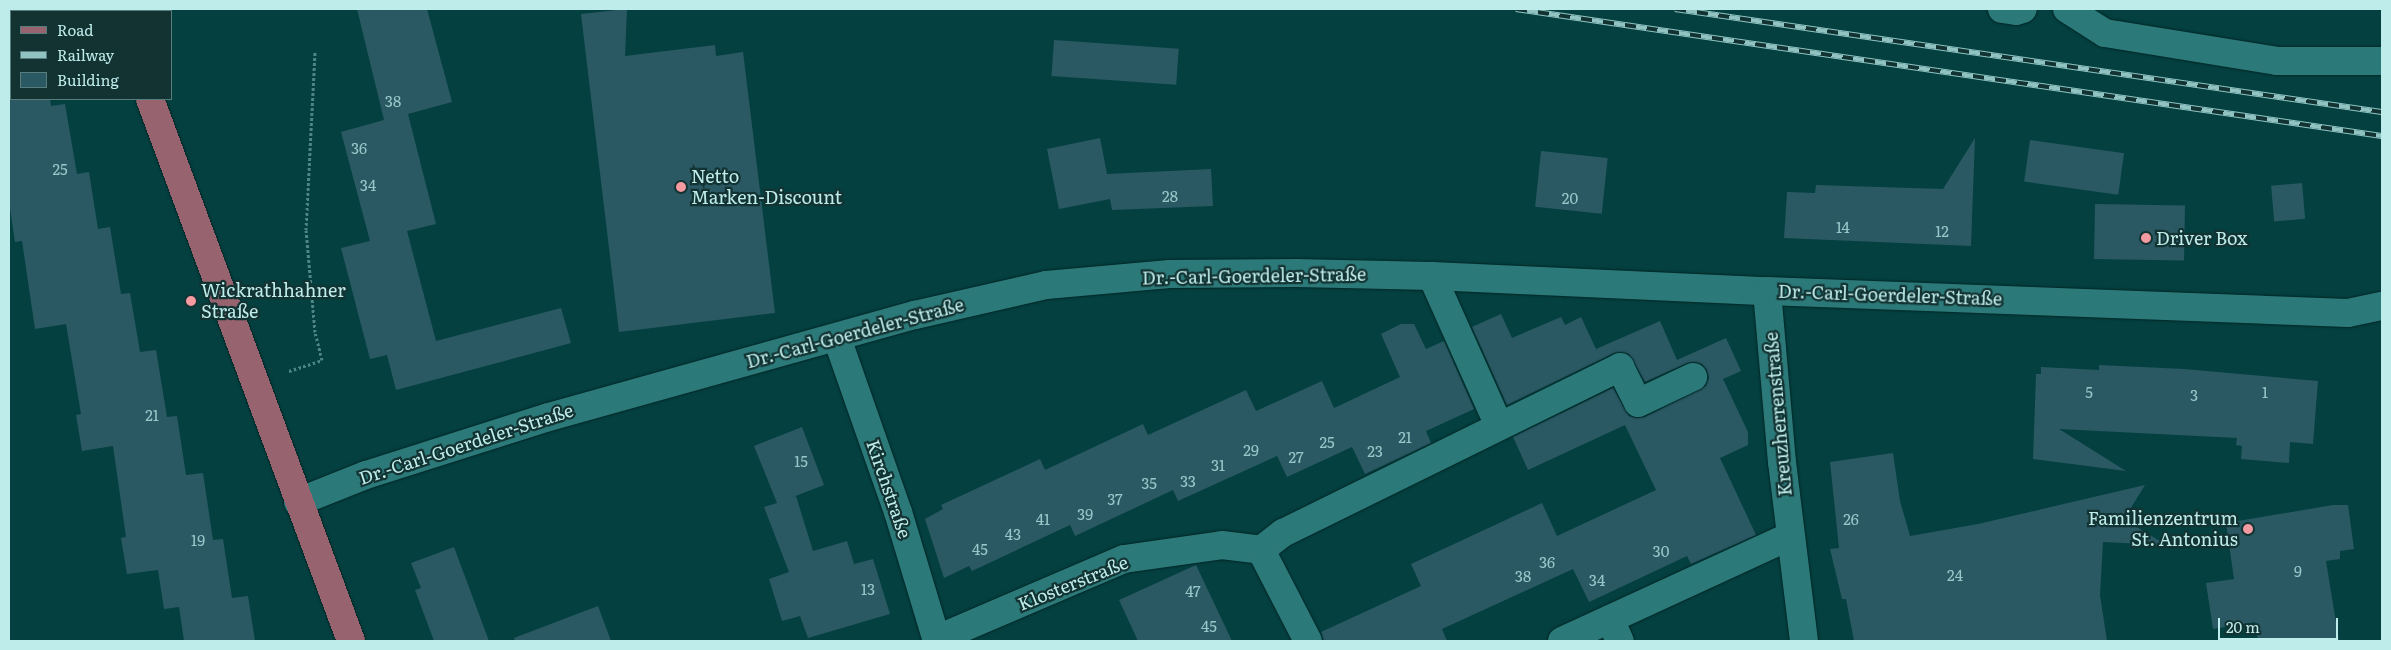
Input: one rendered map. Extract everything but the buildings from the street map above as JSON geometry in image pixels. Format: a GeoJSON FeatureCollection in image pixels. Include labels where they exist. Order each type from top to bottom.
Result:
{"type":"FeatureCollection","features":[{"type":"Feature","properties":{"kind":"main road"},"geometry":{"type":"LineString","coordinates":[[150,100],[351,641]]}},
{"type":"Feature","properties":{"kind":"street"},"geometry":{"type":"LineString","coordinates":[[2002,9],[2016,11],[2023,9]]}},
{"type":"Feature","properties":{"kind":"street"},"geometry":{"type":"LineString","coordinates":[[2067,9],[2105,33],[2277,61],[2382,61]]}},
{"type":"Feature","properties":{"kind":"street","name":"Dr.-Carl-Goerdeler-Straße"},"geometry":{"type":"LineString","coordinates":[[298,502],[366,475],[549,416],[915,315],[1046,285],[1170,274],[1296,273],[1432,276],[1767,292],[2348,313],[2382,306]]}},
{"type":"Feature","properties":{"kind":"street"},"geometry":{"type":"LineString","coordinates":[[1432,276],[1498,426]]}},
{"type":"Feature","properties":{"kind":"street","name":"Kreuzherrenstraße"},"geometry":{"type":"LineString","coordinates":[[1767,292],[1790,536],[1804,641]]}},
{"type":"Feature","properties":{"kind":"street","name":"Dr.-Carl-Goerdeler-Straße"},"geometry":{"type":"LineString","coordinates":[[2348,313],[2382,325]]}},
{"type":"Feature","properties":{"kind":"street","name":"Kirchstraße"},"geometry":{"type":"LineString","coordinates":[[837,338],[898,512],[937,640]]}},
{"type":"Feature","properties":{"kind":"street"},"geometry":{"type":"LineString","coordinates":[[1308,641],[1262,550],[1283,533],[1620,367],[1638,403],[1694,377]]}},
{"type":"Feature","properties":{"kind":"street"},"geometry":{"type":"LineString","coordinates":[[1562,641],[1615,630],[1790,536]]}},
{"type":"Feature","properties":{"kind":"street","name":"Klosterstraße"},"geometry":{"type":"LineString","coordinates":[[937,640],[1124,559],[1222,545],[1262,550]]}},
{"type":"Feature","properties":{"kind":"path"},"geometry":{"type":"LineString","coordinates":[[254,382],[322,360],[315,332],[306,230],[315,52]]}},
{"type":"Feature","properties":{"kind":"railway"},"geometry":{"type":"LineString","coordinates":[[1516,9],[2382,136]]}},
{"type":"Feature","properties":{"kind":"railway"},"geometry":{"type":"LineString","coordinates":[[1675,9],[2382,112]]}},
{"type":"Feature","properties":{"kind":"place","name":"Netto Marken-Discount"},"geometry":{"type":"Point","coordinates":[681,187]}},
{"type":"Feature","properties":{"kind":"place","name":"Driver Box"},"geometry":{"type":"Point","coordinates":[2146,238]}},
{"type":"Feature","properties":{"kind":"place","name":"Wickrathhahner Straße"},"geometry":{"type":"Point","coordinates":[191,301]}},
{"type":"Feature","properties":{"kind":"place","name":"Familienzentrum St. Antonius"},"geometry":{"type":"Point","coordinates":[2248,529]}}]}
